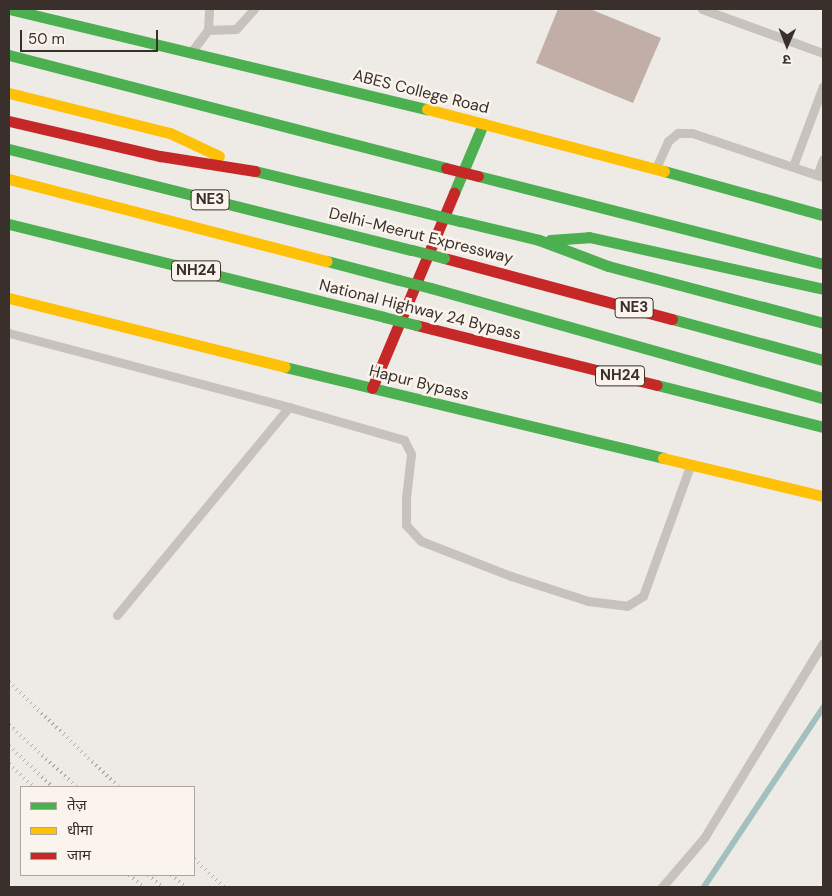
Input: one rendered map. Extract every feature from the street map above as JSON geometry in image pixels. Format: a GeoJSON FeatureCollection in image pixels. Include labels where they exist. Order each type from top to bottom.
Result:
{"type":"FeatureCollection","features":[{"type":"Feature","properties":{"kind":"main road","name":"ABES College Road"},"geometry":{"type":"LineString","coordinates":[[9,9],[483,124],[656,169],[823,216]]}},
{"type":"Feature","properties":{"kind":"main road"},"geometry":{"type":"LineString","coordinates":[[9,55],[823,264]]}},
{"type":"Feature","properties":{"kind":"main road"},"geometry":{"type":"LineString","coordinates":[[9,93],[170,133],[245,168]]}},
{"type":"Feature","properties":{"kind":"main road","name":"Delhi-Meerut Expressway"},"geometry":{"type":"LineString","coordinates":[[9,121],[160,156],[245,168],[539,240],[608,266],[823,323]]}},
{"type":"Feature","properties":{"kind":"main road"},"geometry":{"type":"LineString","coordinates":[[372,388],[483,124]]}},
{"type":"Feature","properties":{"kind":"main road","name":"Delhi-Meerut Expressway"},"geometry":{"type":"LineString","coordinates":[[9,149],[444,258],[823,360]]}},
{"type":"Feature","properties":{"kind":"main road"},"geometry":{"type":"LineString","coordinates":[[9,179],[432,288],[823,398]]}},
{"type":"Feature","properties":{"kind":"main road","name":"National Highway 24 Bypass"},"geometry":{"type":"LineString","coordinates":[[9,224],[823,427]]}},
{"type":"Feature","properties":{"kind":"main road"},"geometry":{"type":"LineString","coordinates":[[539,240],[589,237],[823,289]]}},
{"type":"Feature","properties":{"kind":"main road"},"geometry":{"type":"LineString","coordinates":[[487,303],[510,296]]}},
{"type":"Feature","properties":{"kind":"main road","name":"Hapur Bypass"},"geometry":{"type":"LineString","coordinates":[[9,298],[372,388],[823,496]]}},
{"type":"Feature","properties":{"kind":"main road"},"geometry":{"type":"LineString","coordinates":[[788,363],[801,354]]}},
{"type":"Feature","properties":{"kind":"lane"},"geometry":{"type":"LineString","coordinates":[[190,54],[208,30],[209,9]]}},
{"type":"Feature","properties":{"kind":"lane"},"geometry":{"type":"LineString","coordinates":[[208,30],[236,29],[254,9]]}},
{"type":"Feature","properties":{"kind":"lane"},"geometry":{"type":"LineString","coordinates":[[702,9],[823,54]]}},
{"type":"Feature","properties":{"kind":"lane"},"geometry":{"type":"LineString","coordinates":[[792,166],[823,86]]}},
{"type":"Feature","properties":{"kind":"lane"},"geometry":{"type":"LineString","coordinates":[[656,169],[668,141],[678,133],[692,133],[820,176],[823,159]]}},
{"type":"Feature","properties":{"kind":"lane"},"geometry":{"type":"LineString","coordinates":[[9,333],[289,407],[404,440],[410,454],[406,498],[406,525],[421,541],[512,576],[588,601],[627,606],[643,596],[691,464]]}},
{"type":"Feature","properties":{"kind":"lane"},"geometry":{"type":"LineString","coordinates":[[117,615],[289,407]]}},
{"type":"Feature","properties":{"kind":"lane"},"geometry":{"type":"LineString","coordinates":[[662,887],[704,838],[823,643]]}},
{"type":"Feature","properties":{"kind":"building"},"geometry":{"type":"Polygon","coordinates":[[[558,9],[590,9],[661,38],[633,103],[536,63],[558,9]]]}},
{"type":"Feature","properties":{"kind":"waterway"},"geometry":{"type":"LineString","coordinates":[[704,887],[823,708]]}},
{"type":"Feature","properties":{"kind":"railway"},"geometry":{"type":"LineString","coordinates":[[9,682],[118,786]]}},
{"type":"Feature","properties":{"kind":"railway"},"geometry":{"type":"LineString","coordinates":[[9,725],[76,786]]}},
{"type":"Feature","properties":{"kind":"railway"},"geometry":{"type":"LineString","coordinates":[[9,746],[52,786]]}},
{"type":"Feature","properties":{"kind":"railway"},"geometry":{"type":"LineString","coordinates":[[9,764],[33,786]]}},
{"type":"Feature","properties":{"kind":"railway"},"geometry":{"type":"LineString","coordinates":[[195,860],[224,887]]}},
{"type":"Feature","properties":{"kind":"railway"},"geometry":{"type":"LineString","coordinates":[[130,876],[143,887]]}},
{"type":"Feature","properties":{"kind":"railway"},"geometry":{"type":"LineString","coordinates":[[149,876],[162,887]]}},
{"type":"Feature","properties":{"kind":"railway"},"geometry":{"type":"LineString","coordinates":[[172,876],[185,887]]}},
{"type":"Feature","properties":{"kind":"traffic: fast"},"geometry":{"type":"LineString","coordinates":[[9,9],[427,109]]}},
{"type":"Feature","properties":{"kind":"traffic: fast"},"geometry":{"type":"LineString","coordinates":[[9,55],[446,168]]}},
{"type":"Feature","properties":{"kind":"traffic: fast"},"geometry":{"type":"LineString","coordinates":[[454,193],[483,124]]}},
{"type":"Feature","properties":{"kind":"traffic: fast"},"geometry":{"type":"LineString","coordinates":[[9,149],[412,250]]}},
{"type":"Feature","properties":{"kind":"traffic: fast"},"geometry":{"type":"LineString","coordinates":[[255,171],[427,213]]}},
{"type":"Feature","properties":{"kind":"traffic: fast"},"geometry":{"type":"LineString","coordinates":[[664,171],[823,215]]}},
{"type":"Feature","properties":{"kind":"traffic: fast"},"geometry":{"type":"LineString","coordinates":[[478,176],[823,264]]}},
{"type":"Feature","properties":{"kind":"traffic: fast"},"geometry":{"type":"LineString","coordinates":[[427,213],[460,221]]}},
{"type":"Feature","properties":{"kind":"traffic: fast"},"geometry":{"type":"LineString","coordinates":[[460,221],[539,240],[608,266],[823,323]]}},
{"type":"Feature","properties":{"kind":"traffic: fast"},"geometry":{"type":"LineString","coordinates":[[9,224],[384,317]]}},
{"type":"Feature","properties":{"kind":"traffic: fast"},"geometry":{"type":"LineString","coordinates":[[550,240],[589,237],[823,289]]}},
{"type":"Feature","properties":{"kind":"traffic: fast"},"geometry":{"type":"LineString","coordinates":[[412,250],[444,258]]}},
{"type":"Feature","properties":{"kind":"traffic: fast"},"geometry":{"type":"LineString","coordinates":[[327,261],[399,280]]}},
{"type":"Feature","properties":{"kind":"traffic: fast"},"geometry":{"type":"LineString","coordinates":[[399,280],[431,288]]}},
{"type":"Feature","properties":{"kind":"traffic: fast"},"geometry":{"type":"LineString","coordinates":[[431,288],[823,398]]}},
{"type":"Feature","properties":{"kind":"traffic: fast"},"geometry":{"type":"LineString","coordinates":[[384,317],[416,325]]}},
{"type":"Feature","properties":{"kind":"traffic: fast"},"geometry":{"type":"LineString","coordinates":[[672,319],[823,360]]}},
{"type":"Feature","properties":{"kind":"traffic: fast"},"geometry":{"type":"LineString","coordinates":[[285,367],[663,458]]}},
{"type":"Feature","properties":{"kind":"traffic: fast"},"geometry":{"type":"LineString","coordinates":[[657,385],[823,427]]}},
{"type":"Feature","properties":{"kind":"traffic: slow"},"geometry":{"type":"LineString","coordinates":[[9,93],[170,133],[219,156]]}},
{"type":"Feature","properties":{"kind":"traffic: slow"},"geometry":{"type":"LineString","coordinates":[[427,109],[664,171]]}},
{"type":"Feature","properties":{"kind":"traffic: slow"},"geometry":{"type":"LineString","coordinates":[[9,179],[327,261]]}},
{"type":"Feature","properties":{"kind":"traffic: slow"},"geometry":{"type":"LineString","coordinates":[[9,298],[285,367]]}},
{"type":"Feature","properties":{"kind":"traffic: slow"},"geometry":{"type":"LineString","coordinates":[[663,458],[823,496]]}},
{"type":"Feature","properties":{"kind":"traffic: jam"},"geometry":{"type":"LineString","coordinates":[[9,121],[160,156],[255,171]]}},
{"type":"Feature","properties":{"kind":"traffic: jam"},"geometry":{"type":"LineString","coordinates":[[446,168],[478,176]]}},
{"type":"Feature","properties":{"kind":"traffic: jam"},"geometry":{"type":"LineString","coordinates":[[372,388],[454,193]]}},
{"type":"Feature","properties":{"kind":"traffic: jam"},"geometry":{"type":"LineString","coordinates":[[444,258],[672,319]]}},
{"type":"Feature","properties":{"kind":"traffic: jam"},"geometry":{"type":"LineString","coordinates":[[416,325],[657,385]]}}]}
